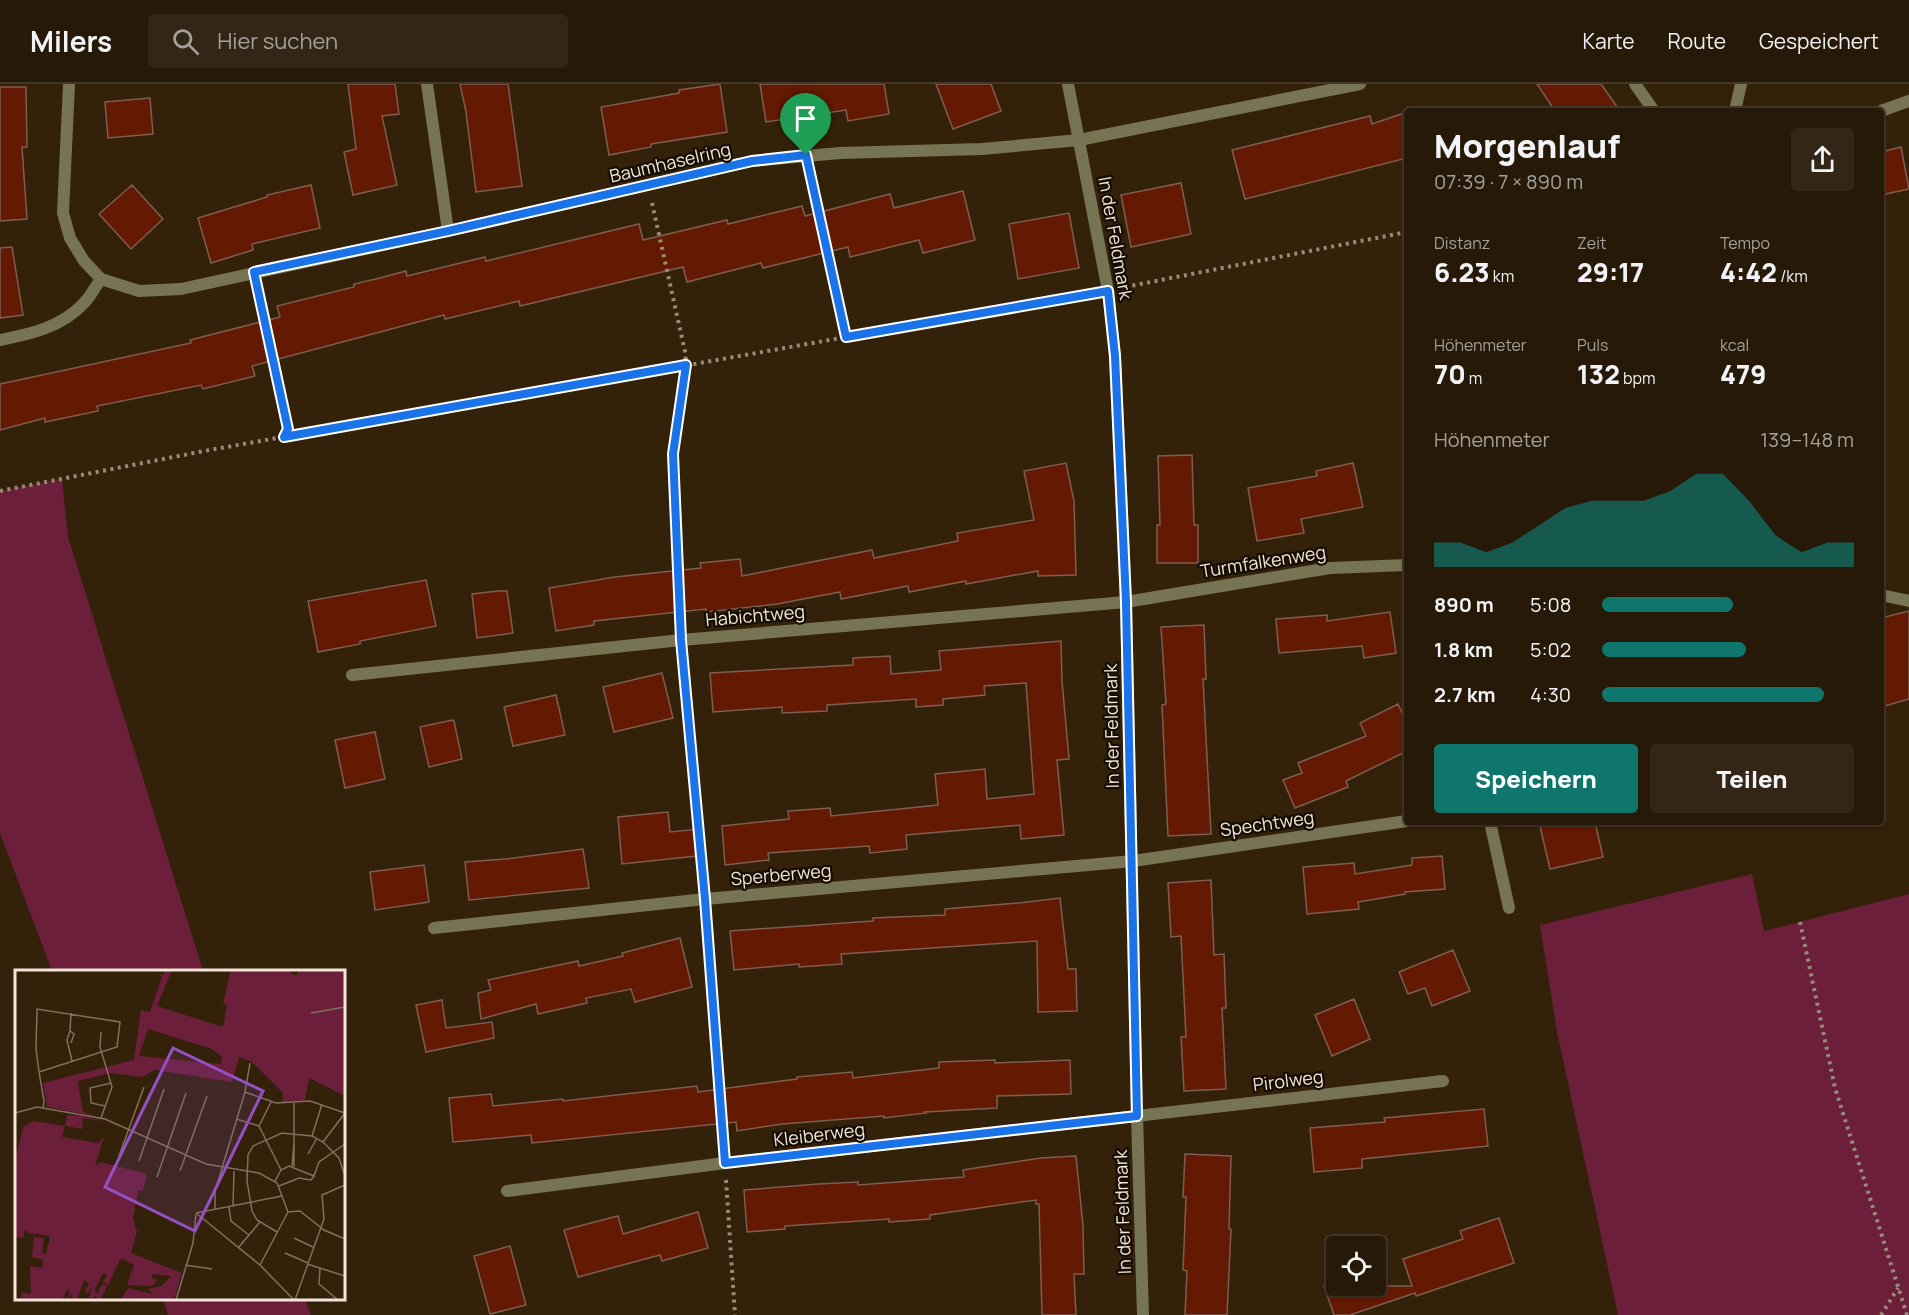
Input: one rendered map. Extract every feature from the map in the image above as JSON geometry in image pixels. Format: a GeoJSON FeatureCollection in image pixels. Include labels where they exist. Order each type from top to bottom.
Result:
{"type":"FeatureCollection","features":[{"type":"Feature","properties":{"kind":"street"},"geometry":{"type":"LineString","coordinates":[[0,340],[58,324],[84,303],[101,279],[84,261],[70,238],[63,213],[69,84]]}},
{"type":"Feature","properties":{"kind":"street"},"geometry":{"type":"LineString","coordinates":[[427,84],[448,231]]}},
{"type":"Feature","properties":{"kind":"street","name":"In der Feldmark"},"geometry":{"type":"LineString","coordinates":[[1068,84],[1108,291],[1115,356],[1126,602],[1143,1315]]}},
{"type":"Feature","properties":{"kind":"street","name":"Baumhaselring"},"geometry":{"type":"LineString","coordinates":[[101,279],[139,291],[181,289],[448,231],[752,161],[806,155],[982,149],[1079,140],[1360,84]]}},
{"type":"Feature","properties":{"kind":"street"},"geometry":{"type":"LineString","coordinates":[[1635,84],[1652,108]]}},
{"type":"Feature","properties":{"kind":"street"},"geometry":{"type":"LineString","coordinates":[[1736,108],[1741,84]]}},
{"type":"Feature","properties":{"kind":"street"},"geometry":{"type":"LineString","coordinates":[[1884,110],[1909,101]]}},
{"type":"Feature","properties":{"kind":"street","name":"Turmfalkenweg"},"geometry":{"type":"LineString","coordinates":[[1126,602],[1330,568],[1404,565]]}},
{"type":"Feature","properties":{"kind":"street"},"geometry":{"type":"LineString","coordinates":[[1884,596],[1909,601]]}},
{"type":"Feature","properties":{"kind":"street","name":"Habichtweg"},"geometry":{"type":"LineString","coordinates":[[352,675],[681,640],[1126,602]]}},
{"type":"Feature","properties":{"kind":"street","name":"Spechtweg"},"geometry":{"type":"LineString","coordinates":[[1132,861],[1404,821]]}},
{"type":"Feature","properties":{"kind":"street"},"geometry":{"type":"LineString","coordinates":[[1491,825],[1509,908]]}},
{"type":"Feature","properties":{"kind":"street","name":"Sperberweg"},"geometry":{"type":"LineString","coordinates":[[434,928],[705,899],[1132,861]]}},
{"type":"Feature","properties":{"kind":"street","name":"Pirolweg"},"geometry":{"type":"LineString","coordinates":[[1137,1116],[1443,1081]]}},
{"type":"Feature","properties":{"kind":"street","name":"Kleiberweg"},"geometry":{"type":"LineString","coordinates":[[507,1191],[725,1163],[1137,1116]]}},
{"type":"Feature","properties":{"kind":"path"},"geometry":{"type":"LineString","coordinates":[[806,155],[846,337]]}},
{"type":"Feature","properties":{"kind":"path"},"geometry":{"type":"LineString","coordinates":[[648,185],[686,357],[673,454],[681,640],[705,899],[735,1315]]}},
{"type":"Feature","properties":{"kind":"path"},"geometry":{"type":"LineString","coordinates":[[0,491],[204,451],[1108,291],[1404,233]]}},
{"type":"Feature","properties":{"kind":"path"},"geometry":{"type":"LineString","coordinates":[[254,272],[288,429],[284,437]]}},
{"type":"Feature","properties":{"kind":"path"},"geometry":{"type":"LineString","coordinates":[[1800,922],[1835,1088],[1907,1315]]}},
{"type":"Feature","properties":{"kind":"path"},"geometry":{"type":"LineString","coordinates":[[1881,1315],[1898,1287]]}},
{"type":"Feature","properties":{"kind":"shaded area"},"geometry":{"type":"Polygon","coordinates":[[[62,479],[68,537],[203,970],[52,970],[0,833],[0,491],[62,479]]]}},
{"type":"Feature","properties":{"kind":"shaded area"},"geometry":{"type":"Polygon","coordinates":[[[1752,874],[1764,931],[1909,894],[1909,1315],[1618,1315],[1557,1032],[1540,925],[1752,874]]]}},
{"type":"Feature","properties":{"kind":"shaded area"},"geometry":{"type":"Polygon","coordinates":[[[163,1300],[305,1300],[311,1315],[168,1315],[163,1300]]]}},
{"type":"Feature","properties":{"kind":"building"},"geometry":{"type":"Polygon","coordinates":[[[348,84],[395,84],[399,114],[382,116],[397,185],[353,195],[344,152],[356,149],[348,84]]]}},
{"type":"Feature","properties":{"kind":"building"},"geometry":{"type":"Polygon","coordinates":[[[460,84],[508,84],[522,186],[476,192],[466,112],[460,84]]]}},
{"type":"Feature","properties":{"kind":"building"},"geometry":{"type":"Polygon","coordinates":[[[720,84],[727,132],[651,144],[651,147],[609,155],[601,107],[679,93],[679,90],[720,84]]]}},
{"type":"Feature","properties":{"kind":"building"},"geometry":{"type":"Polygon","coordinates":[[[760,84],[884,84],[889,114],[848,121],[846,110],[766,122],[760,84]]]}},
{"type":"Feature","properties":{"kind":"building"},"geometry":{"type":"Polygon","coordinates":[[[936,84],[991,84],[1001,111],[953,129],[936,84]]]}},
{"type":"Feature","properties":{"kind":"building"},"geometry":{"type":"Polygon","coordinates":[[[1537,84],[1601,84],[1618,108],[1553,108],[1537,84]]]}},
{"type":"Feature","properties":{"kind":"building"},"geometry":{"type":"Polygon","coordinates":[[[0,87],[26,87],[27,147],[22,147],[27,219],[0,221],[0,87]]]}},
{"type":"Feature","properties":{"kind":"building"},"geometry":{"type":"Polygon","coordinates":[[[150,98],[153,134],[108,138],[105,102],[150,98]]]}},
{"type":"Feature","properties":{"kind":"building"},"geometry":{"type":"Polygon","coordinates":[[[1404,113],[1404,159],[1245,199],[1232,150],[1370,116],[1372,124],[1404,113]]]}},
{"type":"Feature","properties":{"kind":"building"},"geometry":{"type":"Polygon","coordinates":[[[1901,147],[1909,189],[1884,194],[1884,151],[1901,147]]]}},
{"type":"Feature","properties":{"kind":"building"},"geometry":{"type":"Polygon","coordinates":[[[1181,183],[1191,234],[1131,247],[1121,195],[1181,183]]]}},
{"type":"Feature","properties":{"kind":"building"},"geometry":{"type":"Polygon","coordinates":[[[132,185],[163,219],[131,249],[99,214],[132,185]]]}},
{"type":"Feature","properties":{"kind":"building"},"geometry":{"type":"Polygon","coordinates":[[[311,185],[320,228],[252,244],[253,250],[211,263],[198,218],[267,197],[267,195],[311,185]]]}},
{"type":"Feature","properties":{"kind":"building"},"geometry":{"type":"Polygon","coordinates":[[[963,191],[975,240],[923,253],[919,240],[850,257],[848,247],[763,268],[761,263],[687,282],[683,267],[520,306],[519,301],[445,319],[444,315],[252,366],[255,376],[203,389],[201,385],[97,406],[98,411],[45,422],[45,418],[0,430],[0,384],[191,343],[190,340],[280,317],[277,306],[354,287],[354,284],[406,271],[407,276],[485,257],[486,261],[639,224],[643,240],[727,220],[728,224],[802,206],[805,216],[890,194],[894,208],[963,191]]]}},
{"type":"Feature","properties":{"kind":"building"},"geometry":{"type":"Polygon","coordinates":[[[1069,213],[1079,268],[1018,279],[1009,224],[1069,213]]]}},
{"type":"Feature","properties":{"kind":"building"},"geometry":{"type":"Polygon","coordinates":[[[12,247],[23,315],[0,318],[0,248],[12,247]]]}},
{"type":"Feature","properties":{"kind":"building"},"geometry":{"type":"Polygon","coordinates":[[[1192,455],[1194,525],[1198,525],[1198,563],[1157,563],[1157,525],[1160,525],[1158,456],[1192,455]]]}},
{"type":"Feature","properties":{"kind":"building"},"geometry":{"type":"Polygon","coordinates":[[[1066,463],[1074,501],[1076,575],[1038,576],[1038,571],[909,592],[908,586],[841,599],[840,592],[777,604],[594,621],[594,625],[556,631],[549,588],[615,577],[701,568],[700,563],[740,559],[742,576],[872,550],[874,558],[958,541],[957,533],[1034,520],[1024,471],[1066,463]]]}},
{"type":"Feature","properties":{"kind":"building"},"geometry":{"type":"Polygon","coordinates":[[[1353,463],[1363,507],[1301,519],[1304,533],[1257,541],[1248,488],[1317,476],[1316,471],[1353,463]]]}},
{"type":"Feature","properties":{"kind":"building"},"geometry":{"type":"Polygon","coordinates":[[[426,580],[436,626],[318,652],[308,601],[426,580]]]}},
{"type":"Feature","properties":{"kind":"building"},"geometry":{"type":"Polygon","coordinates":[[[507,591],[513,633],[477,638],[472,594],[507,591]]]}},
{"type":"Feature","properties":{"kind":"building"},"geometry":{"type":"Polygon","coordinates":[[[1909,611],[1909,699],[1884,706],[1884,617],[1909,611]]]}},
{"type":"Feature","properties":{"kind":"building"},"geometry":{"type":"Polygon","coordinates":[[[1390,612],[1396,653],[1364,658],[1362,646],[1279,653],[1276,619],[1327,615],[1327,621],[1390,612]]]}},
{"type":"Feature","properties":{"kind":"building"},"geometry":{"type":"Polygon","coordinates":[[[1204,625],[1206,679],[1203,679],[1211,834],[1168,836],[1162,705],[1166,704],[1161,627],[1204,625]]]}},
{"type":"Feature","properties":{"kind":"building"},"geometry":{"type":"Polygon","coordinates":[[[1061,641],[1069,759],[1057,760],[1064,835],[1021,839],[1020,825],[906,835],[907,849],[870,853],[869,846],[768,853],[769,860],[725,865],[722,826],[789,819],[788,811],[830,808],[831,816],[938,805],[935,774],[985,769],[987,799],[1034,794],[1026,683],[984,686],[985,695],[943,699],[943,705],[916,707],[916,699],[827,705],[827,711],[782,713],[782,707],[713,712],[710,673],[853,665],[853,658],[890,656],[891,674],[941,670],[939,651],[1061,641]]]}},
{"type":"Feature","properties":{"kind":"building"},"geometry":{"type":"Polygon","coordinates":[[[662,673],[673,718],[614,732],[603,687],[662,673]]]}},
{"type":"Feature","properties":{"kind":"building"},"geometry":{"type":"Polygon","coordinates":[[[556,695],[565,735],[513,746],[504,707],[556,695]]]}},
{"type":"Feature","properties":{"kind":"building"},"geometry":{"type":"Polygon","coordinates":[[[1398,704],[1404,717],[1404,752],[1346,781],[1348,787],[1295,808],[1283,780],[1302,773],[1298,763],[1366,736],[1360,723],[1398,704]]]}},
{"type":"Feature","properties":{"kind":"building"},"geometry":{"type":"Polygon","coordinates":[[[452,720],[462,759],[429,767],[420,727],[452,720]]]}},
{"type":"Feature","properties":{"kind":"building"},"geometry":{"type":"Polygon","coordinates":[[[375,732],[385,779],[345,788],[335,740],[375,732]]]}},
{"type":"Feature","properties":{"kind":"building"},"geometry":{"type":"Polygon","coordinates":[[[668,812],[670,832],[699,829],[706,855],[622,864],[618,817],[668,812]]]}},
{"type":"Feature","properties":{"kind":"building"},"geometry":{"type":"Polygon","coordinates":[[[1540,825],[1596,825],[1603,857],[1550,869],[1540,825]]]}},
{"type":"Feature","properties":{"kind":"building"},"geometry":{"type":"Polygon","coordinates":[[[583,849],[589,888],[469,900],[465,862],[583,849]]]}},
{"type":"Feature","properties":{"kind":"building"},"geometry":{"type":"Polygon","coordinates":[[[1442,856],[1445,889],[1405,892],[1405,894],[1358,902],[1359,909],[1307,914],[1303,867],[1354,863],[1355,874],[1412,865],[1412,858],[1442,856]]]}},
{"type":"Feature","properties":{"kind":"building"},"geometry":{"type":"Polygon","coordinates":[[[424,865],[429,902],[375,910],[370,872],[424,865]]]}},
{"type":"Feature","properties":{"kind":"building"},"geometry":{"type":"Polygon","coordinates":[[[1211,880],[1214,955],[1224,954],[1226,1008],[1222,1008],[1226,1089],[1184,1091],[1181,1037],[1186,1037],[1181,936],[1171,937],[1168,883],[1211,880]]]}},
{"type":"Feature","properties":{"kind":"building"},"geometry":{"type":"Polygon","coordinates":[[[1060,898],[1068,969],[1076,969],[1077,1011],[1038,1012],[1037,941],[841,954],[842,964],[799,967],[799,964],[734,970],[730,931],[873,921],[873,918],[945,915],[945,909],[1060,898]]]}},
{"type":"Feature","properties":{"kind":"building"},"geometry":{"type":"Polygon","coordinates":[[[680,938],[692,987],[635,1002],[631,989],[586,998],[587,1003],[538,1014],[536,1004],[481,1019],[478,993],[491,990],[488,980],[578,961],[579,966],[623,956],[622,953],[680,938]]]}},
{"type":"Feature","properties":{"kind":"building"},"geometry":{"type":"Polygon","coordinates":[[[1453,950],[1470,991],[1432,1006],[1425,988],[1408,994],[1399,972],[1453,950]]]}},
{"type":"Feature","properties":{"kind":"building"},"geometry":{"type":"Polygon","coordinates":[[[1354,999],[1370,1039],[1332,1056],[1315,1015],[1354,999]]]}},
{"type":"Feature","properties":{"kind":"building"},"geometry":{"type":"Polygon","coordinates":[[[442,1000],[446,1028],[492,1022],[494,1038],[426,1052],[416,1005],[442,1000]]]}},
{"type":"Feature","properties":{"kind":"building"},"geometry":{"type":"Polygon","coordinates":[[[995,1060],[995,1063],[1070,1060],[1071,1094],[997,1096],[997,1108],[782,1124],[737,1131],[736,1122],[532,1143],[531,1135],[453,1142],[449,1098],[491,1094],[493,1106],[563,1099],[563,1101],[697,1086],[698,1092],[797,1079],[797,1077],[852,1072],[853,1078],[939,1068],[939,1062],[995,1060]]]}},
{"type":"Feature","properties":{"kind":"building"},"geometry":{"type":"Polygon","coordinates":[[[1484,1109],[1488,1146],[1362,1159],[1362,1168],[1314,1172],[1310,1128],[1385,1122],[1384,1118],[1484,1109]]]}},
{"type":"Feature","properties":{"kind":"building"},"geometry":{"type":"Polygon","coordinates":[[[1185,1154],[1231,1156],[1229,1229],[1231,1229],[1227,1315],[1185,1315],[1187,1271],[1183,1270],[1186,1197],[1183,1197],[1185,1154]]]}},
{"type":"Feature","properties":{"kind":"building"},"geometry":{"type":"Polygon","coordinates":[[[1076,1156],[1083,1226],[1084,1274],[1074,1274],[1076,1315],[1042,1315],[1039,1204],[1036,1204],[1036,1200],[930,1215],[930,1219],[889,1222],[889,1219],[785,1226],[785,1229],[747,1232],[744,1190],[964,1177],[963,1170],[1041,1158],[1076,1156]]]}},
{"type":"Feature","properties":{"kind":"building"},"geometry":{"type":"Polygon","coordinates":[[[698,1212],[708,1248],[662,1261],[660,1255],[578,1277],[564,1230],[618,1216],[623,1234],[698,1212]]]}},
{"type":"Feature","properties":{"kind":"building"},"geometry":{"type":"Polygon","coordinates":[[[1499,1218],[1514,1263],[1416,1296],[1415,1293],[1350,1315],[1334,1315],[1327,1296],[1386,1296],[1386,1286],[1412,1286],[1403,1259],[1463,1239],[1460,1231],[1499,1218]]]}},
{"type":"Feature","properties":{"kind":"building"},"geometry":{"type":"Polygon","coordinates":[[[510,1246],[526,1305],[490,1314],[474,1256],[510,1246]]]}},
{"type":"Feature","properties":{"kind":"route"},"geometry":{"type":"LineString","coordinates":[[806,155],[846,337],[1108,291],[1115,356],[1126,602],[1137,1116],[725,1163],[705,899],[681,640],[673,454],[686,365],[284,437],[288,429],[254,272],[448,231],[752,161],[806,155]]}}]}
